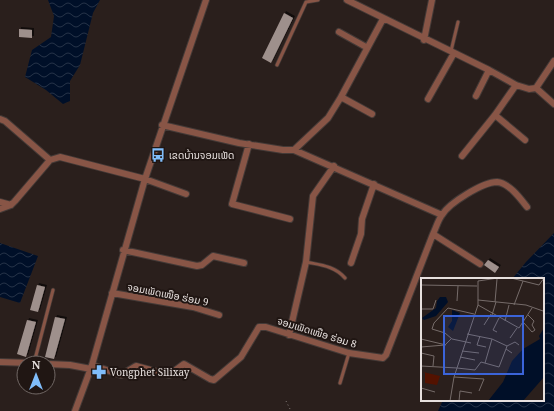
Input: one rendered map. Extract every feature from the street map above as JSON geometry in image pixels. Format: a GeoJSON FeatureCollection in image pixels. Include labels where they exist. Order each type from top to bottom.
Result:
{"type":"FeatureCollection","features":[{"type":"Feature","properties":{"kind":"street"},"geometry":{"type":"LineString","coordinates":[[75,411],[92,367],[123,250],[162,125],[206,0]]}},
{"type":"Feature","properties":{"kind":"street"},"geometry":{"type":"LineString","coordinates":[[347,0],[424,40],[489,70],[516,85],[529,89],[536,88],[554,61]]}},
{"type":"Feature","properties":{"kind":"street"},"geometry":{"type":"LineString","coordinates":[[424,40],[432,0]]}},
{"type":"Feature","properties":{"kind":"street"},"geometry":{"type":"LineString","coordinates":[[294,150],[328,118],[341,97],[366,47],[383,19]]}},
{"type":"Feature","properties":{"kind":"street"},"geometry":{"type":"LineString","coordinates":[[339,32],[366,47]]}},
{"type":"Feature","properties":{"kind":"street"},"geometry":{"type":"LineString","coordinates":[[428,99],[452,52]]}},
{"type":"Feature","properties":{"kind":"street"},"geometry":{"type":"LineString","coordinates":[[476,96],[489,70]]}},
{"type":"Feature","properties":{"kind":"street"},"geometry":{"type":"LineString","coordinates":[[462,156],[496,115],[516,85]]}},
{"type":"Feature","properties":{"kind":"street"},"geometry":{"type":"LineString","coordinates":[[536,88],[554,104]]}},
{"type":"Feature","properties":{"kind":"street"},"geometry":{"type":"LineString","coordinates":[[341,97],[372,114]]}},
{"type":"Feature","properties":{"kind":"street"},"geometry":{"type":"LineString","coordinates":[[496,115],[524,140]]}},
{"type":"Feature","properties":{"kind":"street"},"geometry":{"type":"LineString","coordinates":[[0,119],[5,121],[50,160]]}},
{"type":"Feature","properties":{"kind":"street"},"geometry":{"type":"LineString","coordinates":[[162,125],[249,144],[284,150],[294,150],[442,214]]}},
{"type":"Feature","properties":{"kind":"street"},"geometry":{"type":"LineString","coordinates":[[249,144],[232,204],[290,219]]}},
{"type":"Feature","properties":{"kind":"street"},"geometry":{"type":"LineString","coordinates":[[0,209],[11,205],[50,160],[60,157],[145,179],[186,194]]}},
{"type":"Feature","properties":{"kind":"street"},"geometry":{"type":"LineString","coordinates":[[289,335],[306,262],[314,194],[334,166]]}},
{"type":"Feature","properties":{"kind":"street"},"geometry":{"type":"LineString","coordinates":[[480,264],[433,234],[442,214],[451,204],[487,184],[497,182],[509,188],[527,207]]}},
{"type":"Feature","properties":{"kind":"street"},"geometry":{"type":"LineString","coordinates":[[351,263],[361,234],[362,219],[374,184]]}},
{"type":"Feature","properties":{"kind":"street"},"geometry":{"type":"LineString","coordinates":[[0,202],[11,205]]}},
{"type":"Feature","properties":{"kind":"street","name":"ຈອມເພັດເໜືອ ຮ່ອມ 8"},"geometry":{"type":"LineString","coordinates":[[92,367],[121,375],[136,366],[169,375],[184,364],[214,380],[241,357],[259,327],[266,327],[349,353],[383,358],[386,355],[433,234]]}},
{"type":"Feature","properties":{"kind":"street"},"geometry":{"type":"LineString","coordinates":[[123,250],[197,266],[202,265],[213,256],[244,263]]}},
{"type":"Feature","properties":{"kind":"street","name":"ຈອມເພັດເໜືອ ຮ່ອມ 9"},"geometry":{"type":"LineString","coordinates":[[112,293],[193,307],[219,315]]}},
{"type":"Feature","properties":{"kind":"street"},"geometry":{"type":"LineString","coordinates":[[0,369],[1,362],[16,362]]}},
{"type":"Feature","properties":{"kind":"street"},"geometry":{"type":"LineString","coordinates":[[56,364],[92,367]]}},
{"type":"Feature","properties":{"kind":"lane"},"geometry":{"type":"LineString","coordinates":[[276,65],[306,2],[318,0]]}},
{"type":"Feature","properties":{"kind":"lane"},"geometry":{"type":"LineString","coordinates":[[452,52],[458,22]]}},
{"type":"Feature","properties":{"kind":"lane"},"geometry":{"type":"LineString","coordinates":[[306,262],[333,268],[339,271],[345,278]]}},
{"type":"Feature","properties":{"kind":"lane"},"geometry":{"type":"LineString","coordinates":[[35,355],[54,290]]}},
{"type":"Feature","properties":{"kind":"lane"},"geometry":{"type":"LineString","coordinates":[[340,383],[349,353]]}},
{"type":"Feature","properties":{"kind":"path"},"geometry":{"type":"LineString","coordinates":[[286,401],[291,411]]}},
{"type":"Feature","properties":{"kind":"water"},"geometry":{"type":"Polygon","coordinates":[[[48,0],[100,0],[93,13],[80,65],[70,81],[70,101],[63,104],[46,90],[25,77],[32,50],[51,37],[54,16],[48,0]]]}},
{"type":"Feature","properties":{"kind":"water"},"geometry":{"type":"Polygon","coordinates":[[[554,233],[554,411],[438,411],[443,401],[544,401],[544,278],[513,278],[554,233]]]}},
{"type":"Feature","properties":{"kind":"water"},"geometry":{"type":"Polygon","coordinates":[[[0,243],[38,256],[20,303],[0,297],[0,243]]]}},
{"type":"Feature","properties":{"kind":"building"},"geometry":{"type":"Polygon","coordinates":[[[284,13],[293,18],[271,63],[262,58],[284,13]]]}},
{"type":"Feature","properties":{"kind":"building"},"geometry":{"type":"Polygon","coordinates":[[[19,29],[32,30],[32,38],[19,37],[19,29]]]}},
{"type":"Feature","properties":{"kind":"building"},"geometry":{"type":"Polygon","coordinates":[[[488,260],[499,267],[495,273],[484,265],[488,260]]]}},
{"type":"Feature","properties":{"kind":"building"},"geometry":{"type":"Polygon","coordinates":[[[37,285],[45,287],[38,312],[30,310],[37,285]]]}},
{"type":"Feature","properties":{"kind":"building"},"geometry":{"type":"Polygon","coordinates":[[[55,317],[65,319],[55,355],[46,355],[55,317]]]}},
{"type":"Feature","properties":{"kind":"building"},"geometry":{"type":"Polygon","coordinates":[[[27,320],[36,322],[27,355],[17,354],[27,320]]]}},
{"type":"Feature","properties":{"kind":"place","name":"ເຂດບ້ານຈອມເພັດ"},"geometry":{"type":"Point","coordinates":[158,155]}},
{"type":"Feature","properties":{"kind":"place","name":"Vongphet Silixay"},"geometry":{"type":"Point","coordinates":[99,372]}}]}
